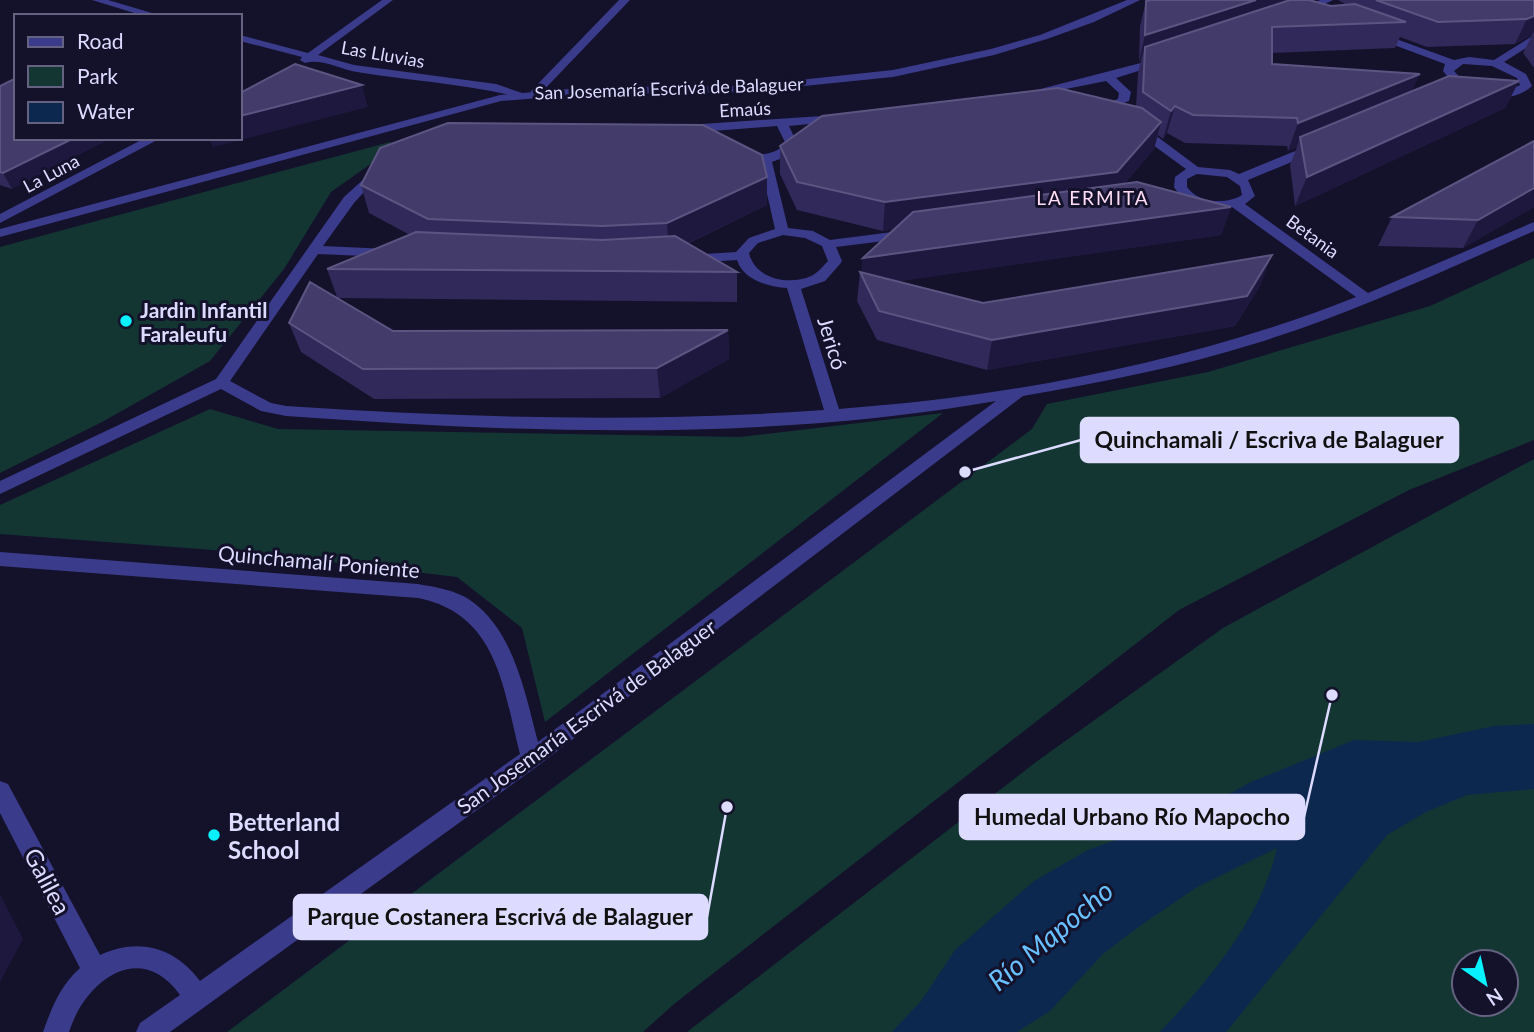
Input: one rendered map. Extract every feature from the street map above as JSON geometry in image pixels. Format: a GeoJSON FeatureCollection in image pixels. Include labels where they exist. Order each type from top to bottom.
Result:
{"type":"FeatureCollection","features":[{"type":"Feature","properties":{"kind":"street"},"geometry":{"type":"LineString","coordinates":[[97,0],[150,14]]}},
{"type":"Feature","properties":{"kind":"street"},"geometry":{"type":"LineString","coordinates":[[299,63],[311,57],[387,0]]}},
{"type":"Feature","properties":{"kind":"street"},"geometry":{"type":"LineString","coordinates":[[528,94],[625,0]]}},
{"type":"Feature","properties":{"kind":"street","name":"San Josemaría Escrivá de Balaguer"},"geometry":{"type":"LineString","coordinates":[[0,233],[451,111],[528,94],[746,89],[893,72],[1032,39],[1135,0]]}},
{"type":"Feature","properties":{"kind":"street"},"geometry":{"type":"LineString","coordinates":[[1311,24],[1290,17],[1330,2]]}},
{"type":"Feature","properties":{"kind":"street"},"geometry":{"type":"LineString","coordinates":[[1359,29],[1453,63],[1471,60],[1496,63],[1522,76],[1526,86],[1522,89]]}},
{"type":"Feature","properties":{"kind":"street"},"geometry":{"type":"LineString","coordinates":[[1496,63],[1534,38]]}},
{"type":"Feature","properties":{"kind":"street","name":"Las Lluvias"},"geometry":{"type":"LineString","coordinates":[[242,39],[365,70],[496,87],[528,94]]}},
{"type":"Feature","properties":{"kind":"street"},"geometry":{"type":"LineString","coordinates":[[1021,95],[1108,77],[1169,57]]}},
{"type":"Feature","properties":{"kind":"street"},"geometry":{"type":"LineString","coordinates":[[1453,63],[1449,66],[1450,75],[1463,85],[1502,93],[1522,89],[1534,94]]}},
{"type":"Feature","properties":{"kind":"street"},"geometry":{"type":"LineString","coordinates":[[1087,108],[1109,107],[1123,102],[1125,92],[1108,77]]}},
{"type":"Feature","properties":{"kind":"street"},"geometry":{"type":"LineString","coordinates":[[1451,90],[1463,85]]}},
{"type":"Feature","properties":{"kind":"street"},"geometry":{"type":"LineString","coordinates":[[1046,90],[1065,103]]}},
{"type":"Feature","properties":{"kind":"street"},"geometry":{"type":"LineString","coordinates":[[1109,107],[1195,170]]}},
{"type":"Feature","properties":{"kind":"street","name":"Emaús"},"geometry":{"type":"LineString","coordinates":[[676,129],[720,139],[782,124],[847,118]]}},
{"type":"Feature","properties":{"kind":"street"},"geometry":{"type":"LineString","coordinates":[[720,139],[741,159],[766,161],[783,154],[792,145],[782,124]]}},
{"type":"Feature","properties":{"kind":"street","name":"La Luna"},"geometry":{"type":"LineString","coordinates":[[0,219],[151,140]]}},
{"type":"Feature","properties":{"kind":"street"},"geometry":{"type":"LineString","coordinates":[[1239,178],[1326,142]]}},
{"type":"Feature","properties":{"kind":"street"},"geometry":{"type":"LineString","coordinates":[[766,161],[782,231]]}},
{"type":"Feature","properties":{"kind":"street"},"geometry":{"type":"LineString","coordinates":[[0,488],[221,383],[349,200],[378,171],[389,164]]}},
{"type":"Feature","properties":{"kind":"street"},"geometry":{"type":"LineString","coordinates":[[1195,170],[1218,171],[1239,178],[1250,190],[1249,196],[1236,204],[1204,203],[1179,196],[1181,177],[1195,170]]}},
{"type":"Feature","properties":{"kind":"street","name":"Betania"},"geometry":{"type":"LineString","coordinates":[[1236,204],[1367,299]]}},
{"type":"Feature","properties":{"kind":"street","name":"San Josemaría Escrivá de Balaguer"},"geometry":{"type":"LineString","coordinates":[[221,383],[267,407],[343,415],[566,425],[833,414],[1018,392],[1212,351],[1367,299],[1534,226]]}},
{"type":"Feature","properties":{"kind":"street"},"geometry":{"type":"LineString","coordinates":[[674,259],[741,256],[754,240],[782,231],[808,234],[828,244],[834,252],[835,261],[830,270],[808,282],[777,284],[750,273],[743,265],[741,256]]}},
{"type":"Feature","properties":{"kind":"street"},"geometry":{"type":"LineString","coordinates":[[828,244],[925,232]]}},
{"type":"Feature","properties":{"kind":"street"},"geometry":{"type":"LineString","coordinates":[[314,250],[398,254]]}},
{"type":"Feature","properties":{"kind":"street","name":"Jericó"},"geometry":{"type":"LineString","coordinates":[[793,284],[833,414]]}},
{"type":"Feature","properties":{"kind":"street","name":"San Josemaría Escrivá de Balaguer"},"geometry":{"type":"LineString","coordinates":[[149,1032],[531,758],[1018,392]]}},
{"type":"Feature","properties":{"kind":"street","name":"Quinchamalí Poniente"},"geometry":{"type":"LineString","coordinates":[[0,559],[418,591],[451,599],[477,618],[498,649],[531,758]]}},
{"type":"Feature","properties":{"kind":"street","name":"Galilea"},"geometry":{"type":"LineString","coordinates":[[0,791],[95,971]]}},
{"type":"Feature","properties":{"kind":"street"},"geometry":{"type":"LineString","coordinates":[[56,1032],[63,1008],[75,988],[95,971],[129,956],[161,958],[188,980],[197,997]]}},
{"type":"Feature","properties":{"kind":"green space"},"geometry":{"type":"Polygon","coordinates":[[[390,142],[396,146],[331,192],[284,269],[210,361],[104,421],[0,473],[0,247],[390,142]]]}},
{"type":"Feature","properties":{"kind":"green space"},"geometry":{"type":"Polygon","coordinates":[[[1534,258],[1534,440],[1409,490],[1179,610],[674,1004],[643,1032],[227,1032],[1032,429],[1047,404],[1208,372],[1430,306],[1534,258]]]}},
{"type":"Feature","properties":{"kind":"green space"},"geometry":{"type":"Polygon","coordinates":[[[210,409],[278,429],[740,437],[943,413],[545,722],[522,628],[457,577],[253,553],[0,534],[0,505],[210,409]]]}},
{"type":"Feature","properties":{"kind":"green space"},"geometry":{"type":"Polygon","coordinates":[[[1534,459],[1534,1032],[687,1032],[1036,762],[1223,628],[1534,459]]]}},
{"type":"Feature","properties":{"kind":"water","name":"Río Mapocho"},"geometry":{"type":"Polygon","coordinates":[[[1534,724],[1534,789],[1467,795],[1426,812],[1387,835],[1226,1032],[1160,1032],[1214,970],[1246,924],[1259,899],[1277,848],[1197,887],[1137,928],[1103,954],[1050,1011],[1017,1032],[892,1032],[921,1001],[955,950],[1034,881],[1088,850],[1203,808],[1251,782],[1354,740],[1418,742],[1494,726],[1534,724]]]}},
{"type":"Feature","properties":{"kind":"building"},"geometry":{"type":"Polygon","coordinates":[[[1256,0],[1145,35],[1146,1],[1256,0]]]}},
{"type":"Feature","properties":{"kind":"building"},"geometry":{"type":"Polygon","coordinates":[[[1290,0],[1309,0],[1331,6],[1355,4],[1406,22],[1272,27],[1272,64],[1420,74],[1298,123],[1297,118],[1193,115],[1175,106],[1171,111],[1143,92],[1145,47],[1290,0]]]}},
{"type":"Feature","properties":{"kind":"building"},"geometry":{"type":"Polygon","coordinates":[[[1376,0],[1534,0],[1534,16],[1527,19],[1438,22],[1376,0]]]}},
{"type":"Feature","properties":{"kind":"building"},"geometry":{"type":"Polygon","coordinates":[[[295,64],[362,85],[242,115],[242,92],[295,64]]]}},
{"type":"Feature","properties":{"kind":"building"},"geometry":{"type":"Polygon","coordinates":[[[1449,76],[1519,81],[1307,177],[1300,137],[1449,76]]]}},
{"type":"Feature","properties":{"kind":"building"},"geometry":{"type":"Polygon","coordinates":[[[14,79],[14,140],[70,140],[3,173],[0,172],[0,86],[14,79]]]}},
{"type":"Feature","properties":{"kind":"building"},"geometry":{"type":"Polygon","coordinates":[[[1058,88],[1142,108],[1161,122],[1117,172],[885,202],[797,182],[780,146],[822,116],[1058,88]]]}},
{"type":"Feature","properties":{"kind":"building"},"geometry":{"type":"Polygon","coordinates":[[[448,123],[703,125],[762,155],[767,177],[667,223],[602,226],[428,219],[361,185],[380,148],[448,123]]]}},
{"type":"Feature","properties":{"kind":"building"},"geometry":{"type":"Polygon","coordinates":[[[1534,141],[1534,188],[1478,220],[1392,217],[1534,141]]]}},
{"type":"Feature","properties":{"kind":"building"},"geometry":{"type":"Polygon","coordinates":[[[1137,182],[1231,207],[863,258],[913,212],[1137,182]]]}},
{"type":"Feature","properties":{"kind":"building"},"geometry":{"type":"Polygon","coordinates":[[[416,232],[602,240],[675,236],[737,272],[327,269],[416,232]]]}},
{"type":"Feature","properties":{"kind":"building"},"geometry":{"type":"Polygon","coordinates":[[[1272,255],[1247,296],[992,340],[879,311],[860,272],[983,303],[1272,255]]]}},
{"type":"Feature","properties":{"kind":"building"},"geometry":{"type":"Polygon","coordinates":[[[310,282],[393,331],[728,330],[657,368],[363,369],[289,323],[310,282]]]}},
{"type":"Feature","properties":{"kind":"place","name":"Jardin Infantil Faraleufu"},"geometry":{"type":"Point","coordinates":[126,321]}},
{"type":"Feature","properties":{"kind":"place","name":"Quinchamali / Escriva de Balaguer"},"geometry":{"type":"Point","coordinates":[965,472]}},
{"type":"Feature","properties":{"kind":"place","name":"Humedal Urbano Río Mapocho"},"geometry":{"type":"Point","coordinates":[1332,695]}},
{"type":"Feature","properties":{"kind":"place","name":"Parque Costanera Escrivá de Balaguer"},"geometry":{"type":"Point","coordinates":[727,807]}},
{"type":"Feature","properties":{"kind":"place","name":"Betterland School"},"geometry":{"type":"Point","coordinates":[214,835]}},
{"type":"Feature","properties":{"kind":"district","name":"LA ERMITA"},"geometry":{"type":"Point","coordinates":[1093,197]}}]}
